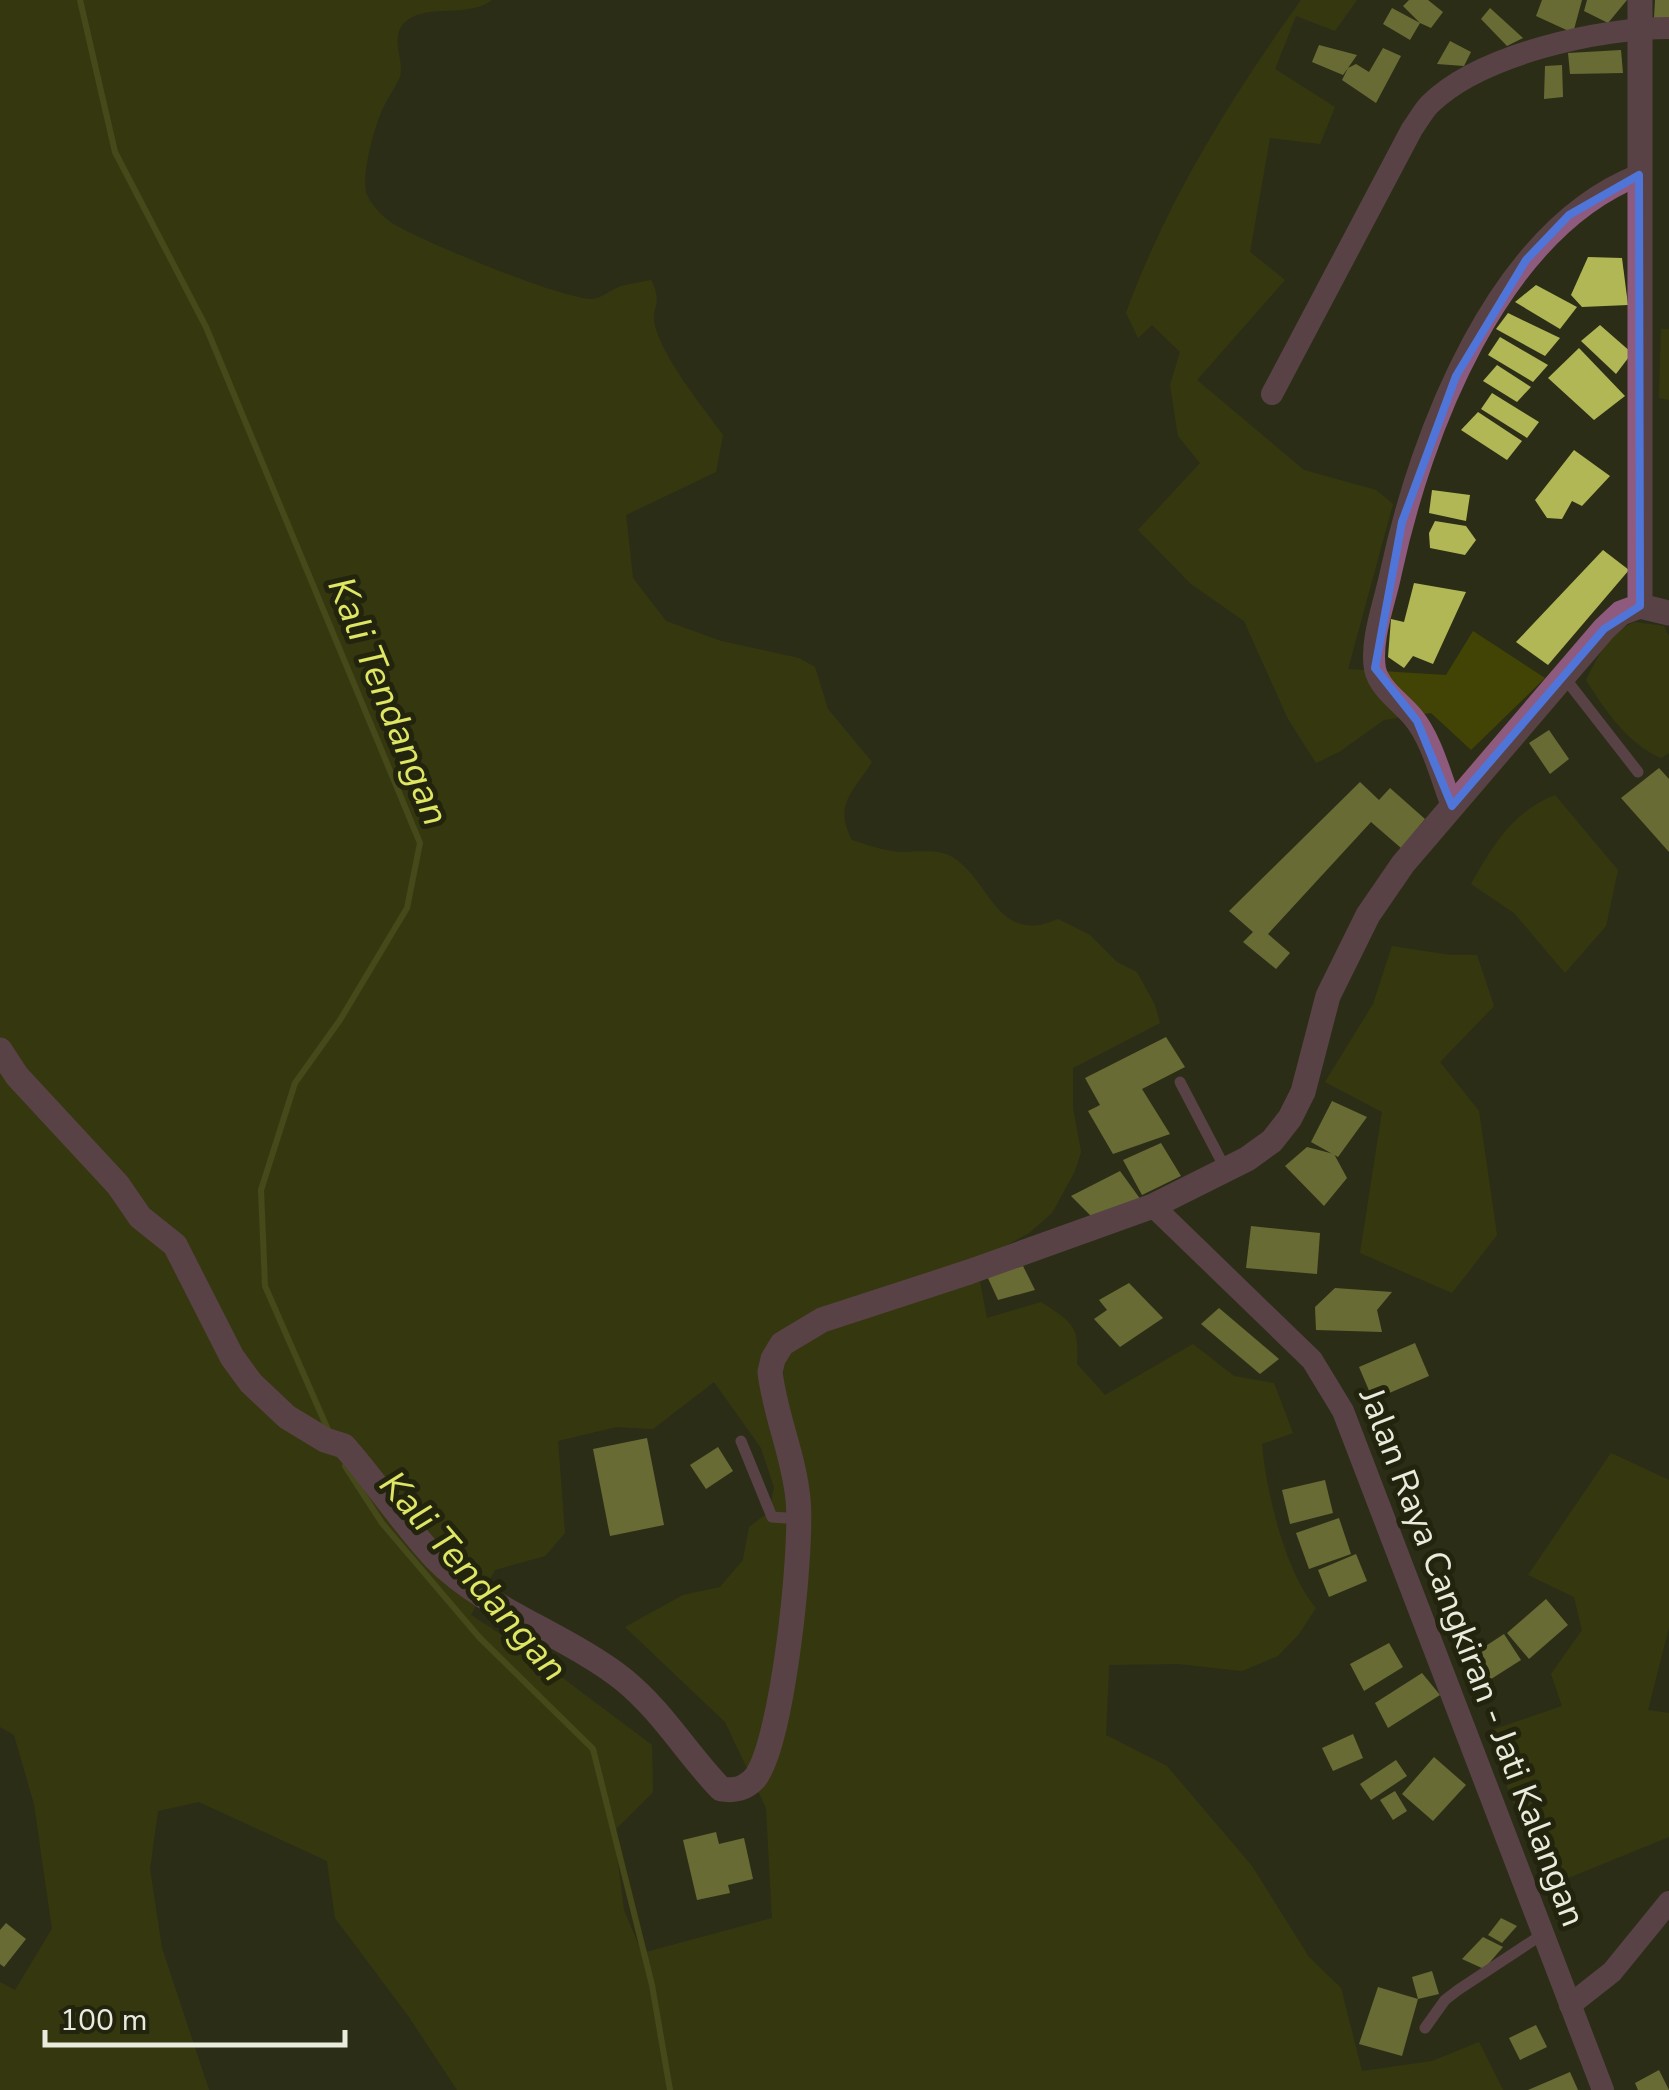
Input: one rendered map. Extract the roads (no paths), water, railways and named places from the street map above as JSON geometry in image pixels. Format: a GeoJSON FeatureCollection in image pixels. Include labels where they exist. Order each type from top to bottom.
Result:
{"type":"FeatureCollection","features":[{"type":"Feature","properties":{"kind":"street"},"geometry":{"type":"LineString","coordinates":[[1640,0],[1640,606]]}},
{"type":"Feature","properties":{"kind":"street"},"geometry":{"type":"LineString","coordinates":[[1272,394],[1412,129],[1430,105],[1456,84],[1550,45],[1601,33],[1669,28]]}},
{"type":"Feature","properties":{"kind":"street"},"geometry":{"type":"LineString","coordinates":[[1452,806],[1417,722],[1380,682],[1375,668],[1375,645],[1402,522],[1456,376],[1526,260],[1569,215],[1610,187],[1640,176]]}},
{"type":"Feature","properties":{"kind":"street"},"geometry":{"type":"LineString","coordinates":[[0,1050],[17,1076],[118,1185],[140,1217],[176,1245],[232,1357],[251,1383],[287,1417],[335,1443],[438,1562],[624,1680],[664,1718],[721,1789],[744,1787],[754,1779],[768,1755],[781,1692],[799,1556],[794,1474],[770,1372],[772,1359],[782,1344],[822,1320],[1153,1206],[1226,1170],[1272,1141],[1303,1092],[1328,996],[1347,955],[1368,915],[1403,864],[1613,621],[1630,608],[1640,606],[1669,613]]}},
{"type":"Feature","properties":{"kind":"street","name":"Jalan Raya Cangkiran - Jati Kalangan"},"geometry":{"type":"LineString","coordinates":[[1153,1206],[1312,1360],[1343,1411],[1603,2090]]}},
{"type":"Feature","properties":{"kind":"street"},"geometry":{"type":"LineString","coordinates":[[1570,2005],[1612,1972],[1669,1902]]}},
{"type":"Feature","properties":{"kind":"lane"},"geometry":{"type":"LineString","coordinates":[[1564,677],[1638,772]]}},
{"type":"Feature","properties":{"kind":"lane"},"geometry":{"type":"LineString","coordinates":[[1180,1082],[1226,1170]]}},
{"type":"Feature","properties":{"kind":"lane"},"geometry":{"type":"LineString","coordinates":[[741,1441],[772,1517],[799,1519]]}},
{"type":"Feature","properties":{"kind":"lane"},"geometry":{"type":"LineString","coordinates":[[1425,2028],[1445,2000],[1543,1934]]}},
{"type":"Feature","properties":{"kind":"waterway","name":"Kali Tendangan"},"geometry":{"type":"LineString","coordinates":[[80,0],[115,152],[206,327],[420,843],[407,908],[340,1020],[295,1083],[261,1190],[265,1286],[329,1432]]}},
{"type":"Feature","properties":{"kind":"waterway","name":"Kali Tendangan"},"geometry":{"type":"LineString","coordinates":[[345,1466],[382,1523],[479,1637],[593,1749],[652,1985],[670,2090]]}}]}
